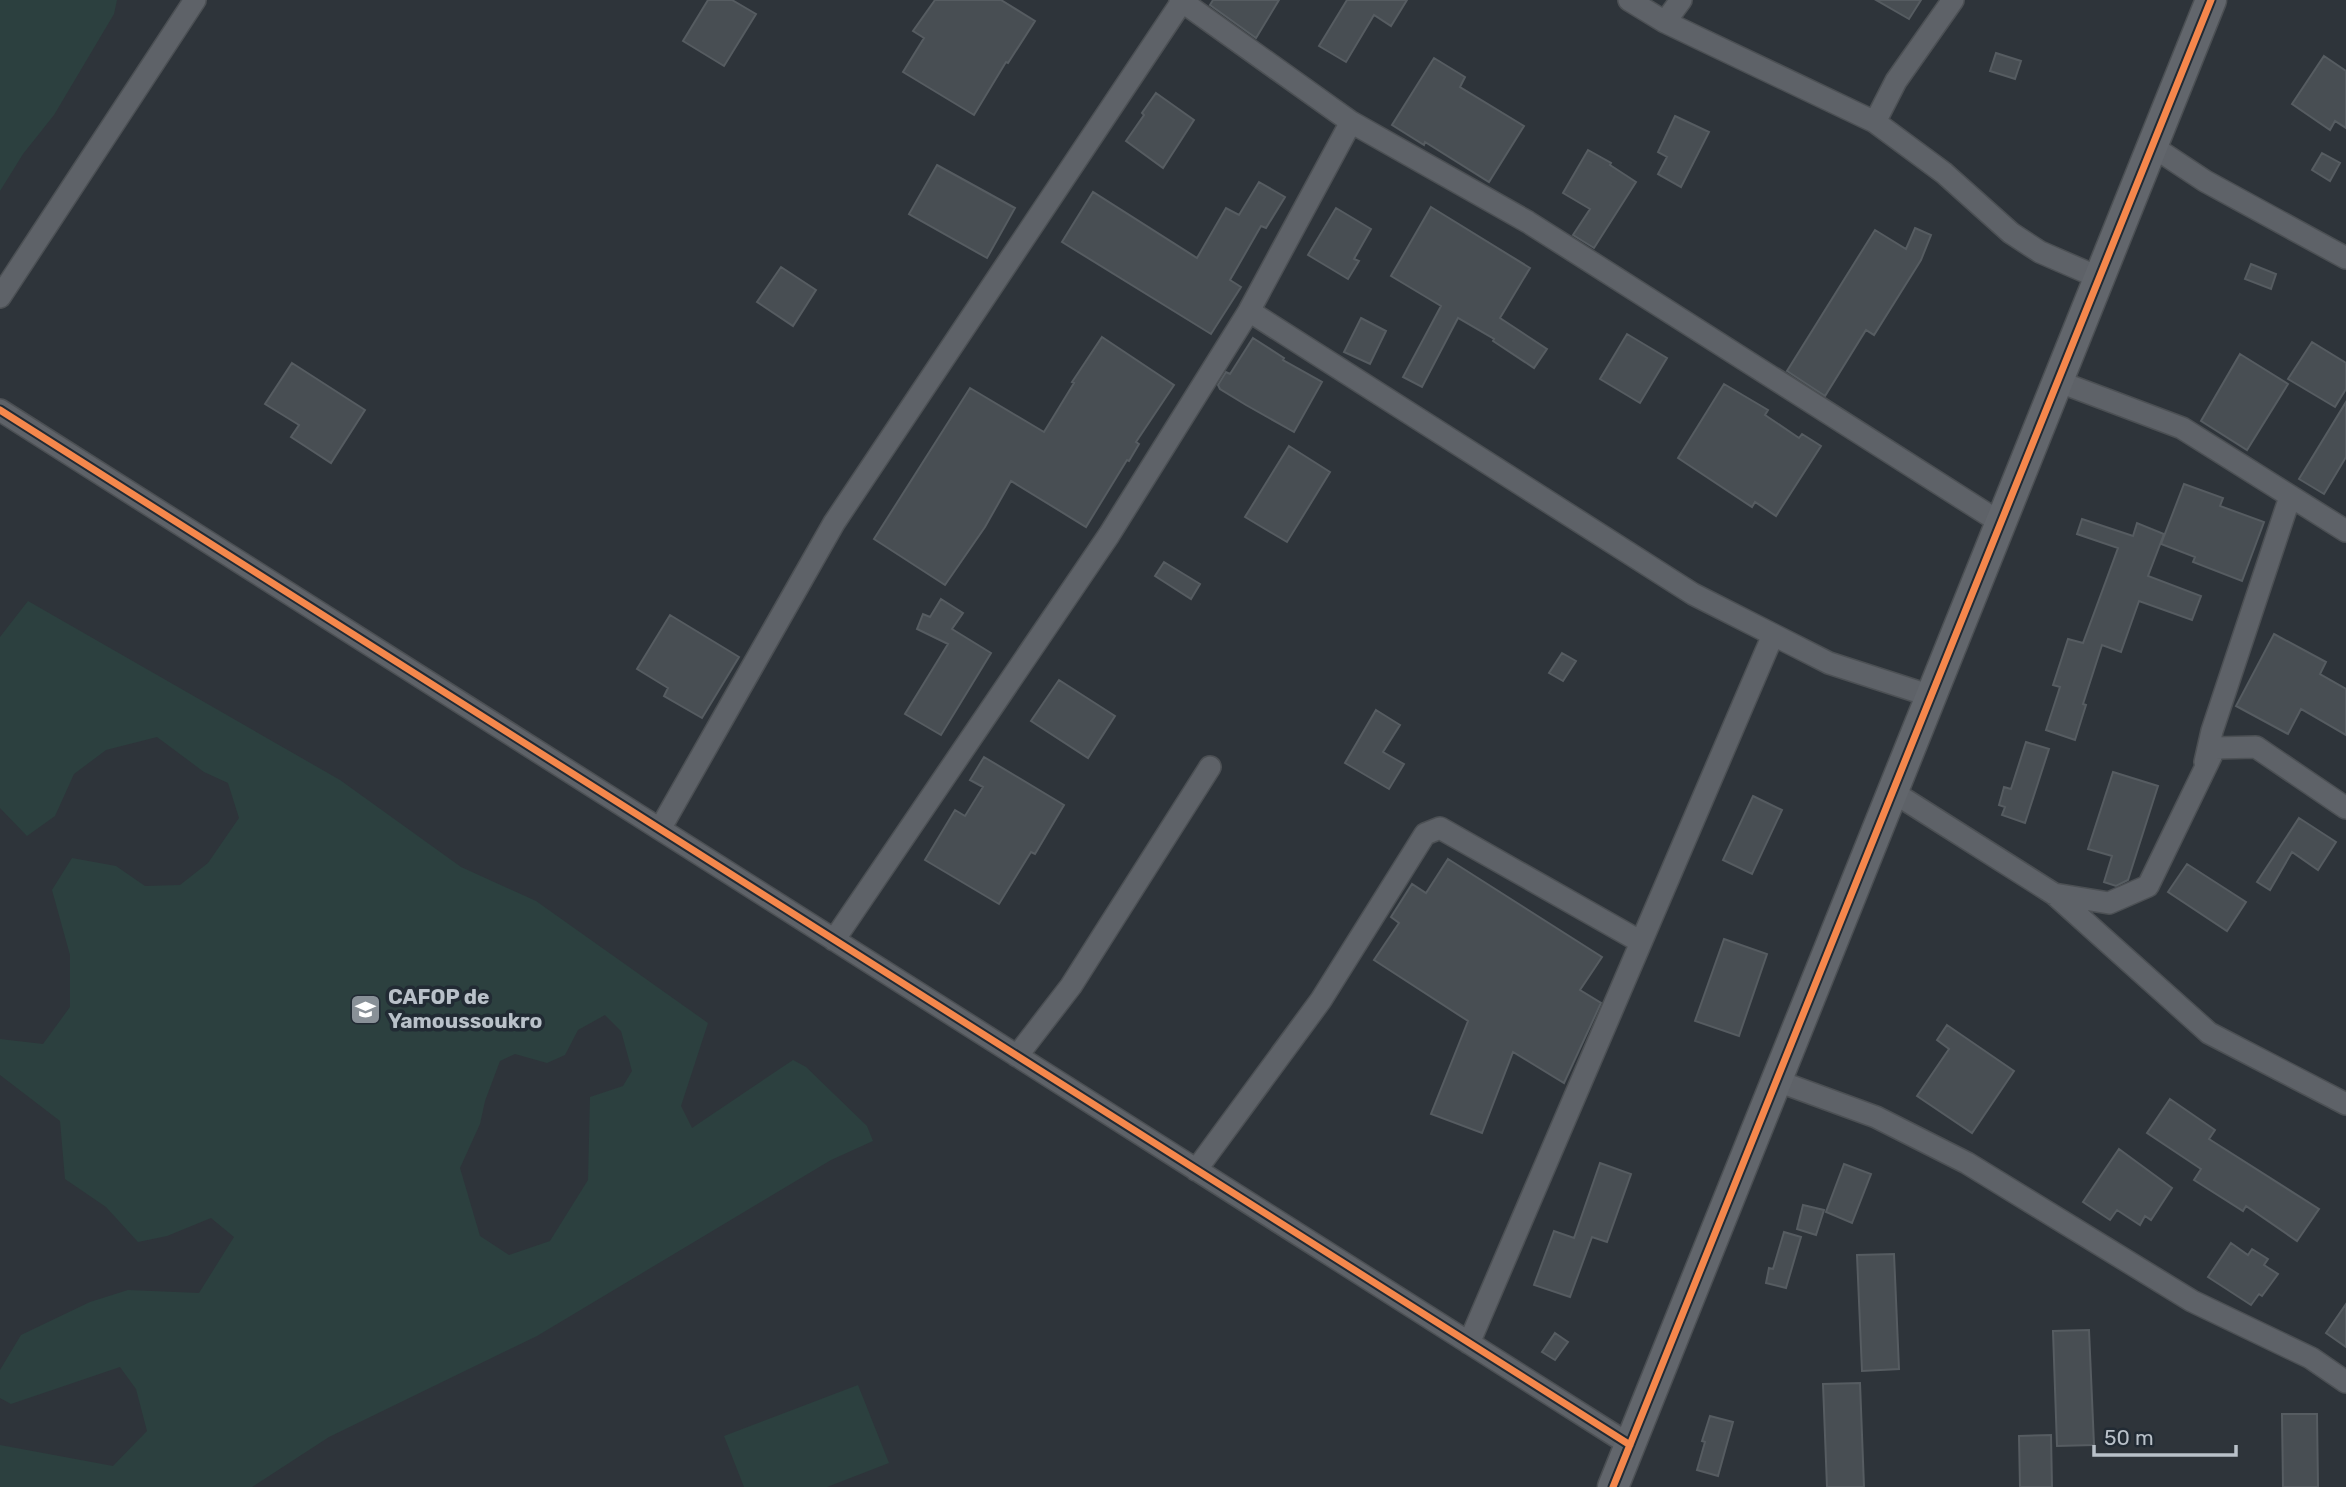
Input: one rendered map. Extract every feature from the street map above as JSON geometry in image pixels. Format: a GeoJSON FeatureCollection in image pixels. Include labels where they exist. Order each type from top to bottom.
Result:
{"type":"FeatureCollection","features":[{"type":"Feature","properties":{"kind":"street"},"geometry":{"type":"LineString","coordinates":[[0,298],[195,0]]}},
{"type":"Feature","properties":{"kind":"street"},"geometry":{"type":"LineString","coordinates":[[660,829],[834,523],[1182,0],[1351,122],[1528,222],[2001,523]]}},
{"type":"Feature","properties":{"kind":"street"},"geometry":{"type":"LineString","coordinates":[[1629,0],[1665,22],[1875,122],[1944,173],[2011,233],[2040,252],[2100,278]]}},
{"type":"Feature","properties":{"kind":"street"},"geometry":{"type":"LineString","coordinates":[[1665,22],[1681,0]]}},
{"type":"Feature","properties":{"kind":"street"},"geometry":{"type":"LineString","coordinates":[[1875,122],[1896,81],[1952,0]]}},
{"type":"Feature","properties":{"kind":"street"},"geometry":{"type":"LineString","coordinates":[[1613,1487],[2211,0]]}},
{"type":"Feature","properties":{"kind":"street"},"geometry":{"type":"LineString","coordinates":[[834,940],[1110,535],[1249,311],[1351,122]]}},
{"type":"Feature","properties":{"kind":"street"},"geometry":{"type":"LineString","coordinates":[[2152,146],[2205,181],[2346,258]]}},
{"type":"Feature","properties":{"kind":"street"},"geometry":{"type":"LineString","coordinates":[[1249,311],[1693,594],[1829,663],[1931,696]]}},
{"type":"Feature","properties":{"kind":"street"},"geometry":{"type":"LineString","coordinates":[[2057,381],[2182,428],[2346,531]]}},
{"type":"Feature","properties":{"kind":"street"},"geometry":{"type":"LineString","coordinates":[[0,410],[1630,1445]]}},
{"type":"Feature","properties":{"kind":"street"},"geometry":{"type":"LineString","coordinates":[[2203,771],[2213,731],[2290,497]]}},
{"type":"Feature","properties":{"kind":"street"},"geometry":{"type":"LineString","coordinates":[[1469,1343],[1773,635]]}},
{"type":"Feature","properties":{"kind":"street"},"geometry":{"type":"LineString","coordinates":[[2054,894],[2109,903],[2148,886],[2215,748],[2256,747],[2346,808]]}},
{"type":"Feature","properties":{"kind":"street"},"geometry":{"type":"LineString","coordinates":[[1017,1056],[1071,986],[1210,767]]}},
{"type":"Feature","properties":{"kind":"street"},"geometry":{"type":"LineString","coordinates":[[1893,792],[2054,894],[2209,1033],[2346,1104]]}},
{"type":"Feature","properties":{"kind":"street"},"geometry":{"type":"LineString","coordinates":[[1196,1170],[1321,1000],[1425,834],[1440,828],[1641,942]]}},
{"type":"Feature","properties":{"kind":"street"},"geometry":{"type":"LineString","coordinates":[[1775,1080],[1876,1117],[1967,1163],[2192,1301],[2311,1357],[2346,1382]]}},
{"type":"Feature","properties":{"kind":"green space"},"geometry":{"type":"Polygon","coordinates":[[[0,0],[117,0],[114,14],[54,115],[23,154],[0,191],[0,0]]]}},
{"type":"Feature","properties":{"kind":"green space"},"geometry":{"type":"Polygon","coordinates":[[[28,601],[340,780],[461,867],[536,901],[708,1023],[681,1106],[692,1128],[793,1060],[806,1067],[867,1126],[873,1141],[831,1160],[537,1336],[329,1437],[252,1487],[0,1487],[0,1445],[113,1466],[147,1431],[136,1389],[120,1367],[11,1404],[0,1398],[0,1370],[21,1335],[90,1302],[128,1290],[199,1293],[234,1237],[211,1218],[167,1236],[138,1242],[106,1207],[65,1179],[60,1121],[0,1075],[0,1039],[43,1044],[70,1007],[70,955],[52,890],[72,858],[116,866],[145,886],[180,885],[208,863],[239,818],[228,783],[204,772],[157,737],[106,750],[74,774],[55,816],[27,836],[0,808],[0,637],[28,601]],[[605,1015],[578,1030],[565,1055],[547,1063],[515,1054],[500,1061],[485,1101],[480,1124],[460,1168],[480,1236],[509,1255],[550,1241],[588,1180],[590,1097],[623,1086],[632,1071],[621,1031],[605,1015]]]}},
{"type":"Feature","properties":{"kind":"green space"},"geometry":{"type":"Polygon","coordinates":[[[858,1385],[889,1463],[827,1487],[744,1487],[724,1436],[858,1385]]]}},
{"type":"Feature","properties":{"kind":"building"},"geometry":{"type":"Polygon","coordinates":[[[708,0],[732,0],[756,14],[724,66],[683,41],[708,0]]]}},
{"type":"Feature","properties":{"kind":"building"},"geometry":{"type":"Polygon","coordinates":[[[935,0],[1001,0],[1035,21],[974,115],[903,72],[924,38],[913,31],[935,0]]]}},
{"type":"Feature","properties":{"kind":"building"},"geometry":{"type":"Polygon","coordinates":[[[1213,0],[1279,0],[1256,38],[1210,5],[1213,0]]]}},
{"type":"Feature","properties":{"kind":"building"},"geometry":{"type":"Polygon","coordinates":[[[1347,0],[1407,0],[1391,26],[1374,15],[1346,62],[1319,46],[1347,0]]]}},
{"type":"Feature","properties":{"kind":"building"},"geometry":{"type":"Polygon","coordinates":[[[1876,0],[1921,0],[1909,19],[1876,0]]]}},
{"type":"Feature","properties":{"kind":"building"},"geometry":{"type":"Polygon","coordinates":[[[1996,53],[2021,61],[2015,79],[1990,71],[1996,53]]]}},
{"type":"Feature","properties":{"kind":"building"},"geometry":{"type":"Polygon","coordinates":[[[2324,56],[2346,71],[2346,128],[2335,121],[2330,130],[2292,104],[2324,56]]]}},
{"type":"Feature","properties":{"kind":"building"},"geometry":{"type":"Polygon","coordinates":[[[1434,58],[1465,77],[1460,87],[1524,126],[1489,182],[1392,125],[1434,58]]]}},
{"type":"Feature","properties":{"kind":"building"},"geometry":{"type":"Polygon","coordinates":[[[1156,93],[1194,120],[1163,168],[1126,141],[1156,93]]]}},
{"type":"Feature","properties":{"kind":"building"},"geometry":{"type":"Polygon","coordinates":[[[1675,116],[1709,132],[1681,187],[1658,174],[1667,157],[1658,152],[1675,116]]]}},
{"type":"Feature","properties":{"kind":"building"},"geometry":{"type":"Polygon","coordinates":[[[1588,150],[1636,182],[1594,248],[1573,235],[1590,209],[1563,193],[1588,150]]]}},
{"type":"Feature","properties":{"kind":"building"},"geometry":{"type":"Polygon","coordinates":[[[2322,153],[2340,163],[2330,181],[2312,170],[2322,153]]]}},
{"type":"Feature","properties":{"kind":"building"},"geometry":{"type":"Polygon","coordinates":[[[937,165],[1015,208],[987,258],[909,214],[937,165]]]}},
{"type":"Feature","properties":{"kind":"building"},"geometry":{"type":"Polygon","coordinates":[[[1259,182],[1285,197],[1266,228],[1261,226],[1230,280],[1241,287],[1211,334],[1062,242],[1093,192],[1197,258],[1226,208],[1239,215],[1259,182]]]}},
{"type":"Feature","properties":{"kind":"building"},"geometry":{"type":"Polygon","coordinates":[[[1431,207],[1530,268],[1500,318],[1547,349],[1534,368],[1493,341],[1494,339],[1458,318],[1422,387],[1403,377],[1441,306],[1391,276],[1431,207]]]}},
{"type":"Feature","properties":{"kind":"building"},"geometry":{"type":"Polygon","coordinates":[[[1336,208],[1371,229],[1354,259],[1359,261],[1348,279],[1308,255],[1336,208]]]}},
{"type":"Feature","properties":{"kind":"building"},"geometry":{"type":"Polygon","coordinates":[[[1915,228],[1931,235],[1921,260],[1874,335],[1866,330],[1825,396],[1787,371],[1875,230],[1906,249],[1915,228]]]}},
{"type":"Feature","properties":{"kind":"building"},"geometry":{"type":"Polygon","coordinates":[[[2251,264],[2276,274],[2271,289],[2245,279],[2251,264]]]}},
{"type":"Feature","properties":{"kind":"building"},"geometry":{"type":"Polygon","coordinates":[[[781,267],[816,290],[793,326],[757,302],[781,267]]]}},
{"type":"Feature","properties":{"kind":"building"},"geometry":{"type":"Polygon","coordinates":[[[1361,318],[1386,331],[1370,364],[1344,352],[1361,318]]]}},
{"type":"Feature","properties":{"kind":"building"},"geometry":{"type":"Polygon","coordinates":[[[1627,334],[1667,358],[1640,403],[1600,379],[1627,334]]]}},
{"type":"Feature","properties":{"kind":"building"},"geometry":{"type":"Polygon","coordinates":[[[1102,337],[1174,385],[1136,442],[1139,444],[1129,461],[1127,460],[1086,527],[1011,481],[985,527],[945,585],[874,539],[970,388],[1044,432],[1074,383],[1072,382],[1102,337]]]}},
{"type":"Feature","properties":{"kind":"building"},"geometry":{"type":"Polygon","coordinates":[[[1253,338],[1284,358],[1283,360],[1322,382],[1294,432],[1220,389],[1218,385],[1226,372],[1230,374],[1253,338]]]}},
{"type":"Feature","properties":{"kind":"building"},"geometry":{"type":"Polygon","coordinates":[[[2312,342],[2346,363],[2346,389],[2335,407],[2288,379],[2312,342]]]}},
{"type":"Feature","properties":{"kind":"building"},"geometry":{"type":"Polygon","coordinates":[[[2240,354],[2288,384],[2247,450],[2201,421],[2240,354]]]}},
{"type":"Feature","properties":{"kind":"building"},"geometry":{"type":"Polygon","coordinates":[[[292,363],[365,410],[331,463],[291,437],[299,425],[265,404],[292,363]]]}},
{"type":"Feature","properties":{"kind":"building"},"geometry":{"type":"Polygon","coordinates":[[[1724,384],[1768,410],[1765,415],[1799,438],[1802,434],[1821,446],[1776,516],[1755,502],[1752,507],[1678,458],[1724,384]]]}},
{"type":"Feature","properties":{"kind":"building"},"geometry":{"type":"Polygon","coordinates":[[[2346,402],[2346,457],[2324,494],[2299,479],[2346,402]]]}},
{"type":"Feature","properties":{"kind":"building"},"geometry":{"type":"Polygon","coordinates":[[[1289,446],[1330,472],[1287,542],[1245,517],[1289,446]]]}},
{"type":"Feature","properties":{"kind":"building"},"geometry":{"type":"Polygon","coordinates":[[[2184,484],[2223,498],[2220,506],[2264,522],[2242,581],[2193,562],[2195,557],[2161,544],[2184,484]]]}},
{"type":"Feature","properties":{"kind":"building"},"geometry":{"type":"Polygon","coordinates":[[[2082,519],[2133,536],[2137,523],[2164,534],[2148,576],[2201,596],[2192,620],[2139,601],[2121,652],[2102,645],[2083,704],[2086,705],[2075,740],[2046,730],[2060,687],[2053,685],[2068,639],[2083,643],[2118,548],[2077,534],[2082,519]]]}},
{"type":"Feature","properties":{"kind":"building"},"geometry":{"type":"Polygon","coordinates":[[[1164,562],[1200,584],[1191,599],[1155,576],[1164,562]]]}},
{"type":"Feature","properties":{"kind":"building"},"geometry":{"type":"Polygon","coordinates":[[[941,599],[963,613],[952,629],[991,653],[941,735],[905,714],[948,644],[917,629],[923,614],[930,617],[941,599]]]}},
{"type":"Feature","properties":{"kind":"building"},"geometry":{"type":"Polygon","coordinates":[[[670,615],[739,657],[702,718],[664,696],[668,688],[637,669],[670,615]]]}},
{"type":"Feature","properties":{"kind":"building"},"geometry":{"type":"Polygon","coordinates":[[[2274,634],[2326,662],[2320,674],[2346,689],[2346,735],[2301,709],[2288,734],[2236,706],[2274,634]]]}},
{"type":"Feature","properties":{"kind":"building"},"geometry":{"type":"Polygon","coordinates":[[[1562,653],[1576,661],[1563,681],[1549,673],[1562,653]]]}},
{"type":"Feature","properties":{"kind":"building"},"geometry":{"type":"Polygon","coordinates":[[[1059,680],[1115,716],[1088,758],[1031,721],[1059,680]]]}},
{"type":"Feature","properties":{"kind":"building"},"geometry":{"type":"Polygon","coordinates":[[[1376,710],[1400,725],[1383,752],[1404,764],[1389,789],[1345,763],[1376,710]]]}},
{"type":"Feature","properties":{"kind":"building"},"geometry":{"type":"Polygon","coordinates":[[[2026,742],[2049,749],[2025,823],[2002,815],[2005,807],[1999,805],[2004,787],[2011,789],[2026,742]]]}},
{"type":"Feature","properties":{"kind":"building"},"geometry":{"type":"Polygon","coordinates":[[[984,757],[1064,805],[1035,854],[1031,852],[999,904],[925,860],[955,810],[965,816],[983,787],[970,780],[984,757]]]}},
{"type":"Feature","properties":{"kind":"building"},"geometry":{"type":"Polygon","coordinates":[[[2113,772],[2158,786],[2128,880],[2116,886],[2104,882],[2112,856],[2088,849],[2113,772]]]}},
{"type":"Feature","properties":{"kind":"building"},"geometry":{"type":"Polygon","coordinates":[[[1753,796],[1782,810],[1752,874],[1723,860],[1753,796]]]}},
{"type":"Feature","properties":{"kind":"building"},"geometry":{"type":"Polygon","coordinates":[[[2299,818],[2336,842],[2318,870],[2292,852],[2270,890],[2257,882],[2299,818]]]}},
{"type":"Feature","properties":{"kind":"building"},"geometry":{"type":"Polygon","coordinates":[[[1448,859],[1602,957],[1580,990],[1601,1003],[1564,1083],[1513,1052],[1482,1133],[1431,1114],[1468,1021],[1374,960],[1399,923],[1391,917],[1412,884],[1426,893],[1448,859]]]}},
{"type":"Feature","properties":{"kind":"building"},"geometry":{"type":"Polygon","coordinates":[[[2187,864],[2246,902],[2227,931],[2168,892],[2187,864]]]}},
{"type":"Feature","properties":{"kind":"building"},"geometry":{"type":"Polygon","coordinates":[[[1724,939],[1767,954],[1739,1036],[1695,1021],[1724,939]]]}},
{"type":"Feature","properties":{"kind":"building"},"geometry":{"type":"Polygon","coordinates":[[[1947,1025],[2014,1071],[1972,1133],[1917,1096],[1949,1049],[1937,1040],[1947,1025]]]}},
{"type":"Feature","properties":{"kind":"building"},"geometry":{"type":"Polygon","coordinates":[[[2170,1099],[2215,1130],[2209,1139],[2319,1209],[2297,1241],[2246,1206],[2243,1211],[2194,1180],[2201,1169],[2147,1133],[2170,1099]]]}},
{"type":"Feature","properties":{"kind":"building"},"geometry":{"type":"Polygon","coordinates":[[[2119,1149],[2172,1188],[2151,1220],[2145,1216],[2140,1225],[2117,1210],[2110,1220],[2083,1202],[2119,1149]]]}},
{"type":"Feature","properties":{"kind":"building"},"geometry":{"type":"Polygon","coordinates":[[[1600,1163],[1631,1174],[1607,1242],[1592,1237],[1570,1297],[1534,1285],[1554,1231],[1574,1238],[1600,1163]]]}},
{"type":"Feature","properties":{"kind":"building"},"geometry":{"type":"Polygon","coordinates":[[[1844,1164],[1871,1174],[1852,1223],[1826,1212],[1844,1164]]]}},
{"type":"Feature","properties":{"kind":"building"},"geometry":{"type":"Polygon","coordinates":[[[1803,1205],[1824,1210],[1816,1235],[1797,1229],[1803,1205]]]}},
{"type":"Feature","properties":{"kind":"building"},"geometry":{"type":"Polygon","coordinates":[[[1784,1232],[1801,1237],[1786,1288],[1766,1283],[1769,1268],[1773,1269],[1784,1232]]]}},
{"type":"Feature","properties":{"kind":"building"},"geometry":{"type":"Polygon","coordinates":[[[2231,1243],[2248,1255],[2252,1249],[2268,1259],[2264,1265],[2278,1274],[2262,1296],[2259,1294],[2251,1305],[2208,1277],[2231,1243]]]}},
{"type":"Feature","properties":{"kind":"building"},"geometry":{"type":"Polygon","coordinates":[[[1894,1254],[1899,1369],[1862,1371],[1857,1255],[1894,1254]]]}},
{"type":"Feature","properties":{"kind":"building"},"geometry":{"type":"Polygon","coordinates":[[[2346,1304],[2346,1347],[2326,1333],[2346,1304]]]}},
{"type":"Feature","properties":{"kind":"building"},"geometry":{"type":"Polygon","coordinates":[[[2089,1330],[2094,1445],[2057,1446],[2053,1331],[2089,1330]]]}},
{"type":"Feature","properties":{"kind":"building"},"geometry":{"type":"Polygon","coordinates":[[[1555,1333],[1568,1342],[1555,1360],[1542,1352],[1555,1333]]]}},
{"type":"Feature","properties":{"kind":"building"},"geometry":{"type":"Polygon","coordinates":[[[1860,1383],[1864,1487],[1827,1487],[1823,1384],[1860,1383]]]}},
{"type":"Feature","properties":{"kind":"building"},"geometry":{"type":"Polygon","coordinates":[[[2282,1414],[2317,1414],[2318,1487],[2283,1487],[2282,1414]]]}},
{"type":"Feature","properties":{"kind":"building"},"geometry":{"type":"Polygon","coordinates":[[[1710,1416],[1733,1422],[1718,1476],[1697,1470],[1710,1416]]]}},
{"type":"Feature","properties":{"kind":"building"},"geometry":{"type":"Polygon","coordinates":[[[2051,1435],[2052,1487],[2020,1487],[2019,1436],[2051,1435]]]}},
{"type":"Feature","properties":{"kind":"cycle path"},"geometry":{"type":"LineString","coordinates":[[1613,1487],[2211,0]]}},
{"type":"Feature","properties":{"kind":"cycle path"},"geometry":{"type":"LineString","coordinates":[[0,410],[1630,1445]]}},
{"type":"Feature","properties":{"kind":"place","name":"CAFOP de Yamoussoukro"},"geometry":{"type":"Point","coordinates":[365,1009]}}]}
